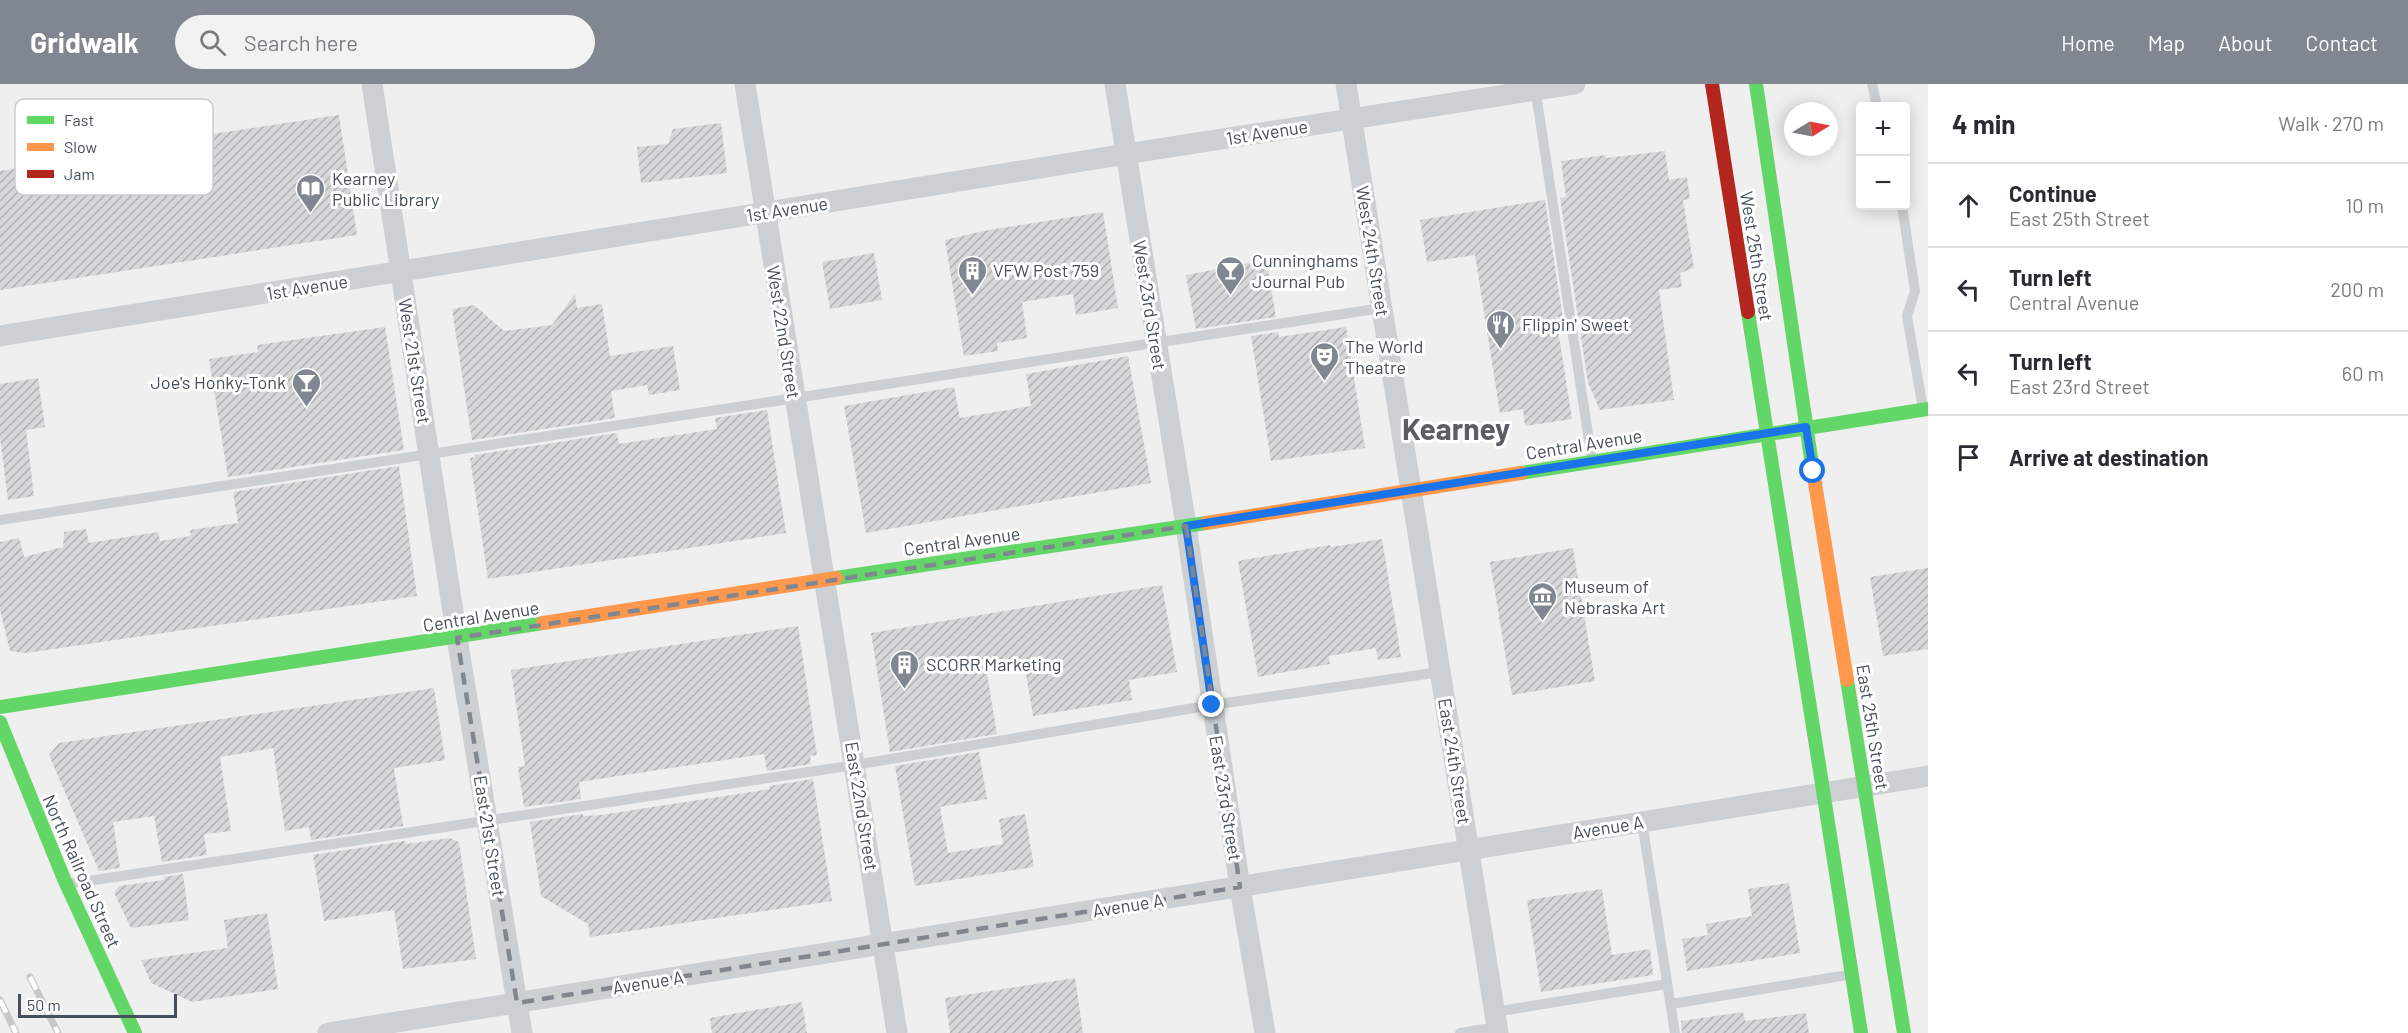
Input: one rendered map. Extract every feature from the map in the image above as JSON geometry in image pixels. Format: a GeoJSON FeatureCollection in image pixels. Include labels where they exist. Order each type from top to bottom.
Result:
{"type":"FeatureCollection","features":[{"type":"Feature","properties":{"kind":"main road","name":"West 25th Street"},"geometry":{"type":"LineString","coordinates":[[1712,84],[1766,434]]}},
{"type":"Feature","properties":{"kind":"main road","name":"West 25th Street"},"geometry":{"type":"LineString","coordinates":[[1756,84],[1806,427]]}},
{"type":"Feature","properties":{"kind":"main road","name":"Central Avenue"},"geometry":{"type":"LineString","coordinates":[[0,707],[1186,526],[1925,409]]}},
{"type":"Feature","properties":{"kind":"main road","name":"East 25th Street"},"geometry":{"type":"LineString","coordinates":[[1806,427],[1904,1033]]}},
{"type":"Feature","properties":{"kind":"main road"},"geometry":{"type":"LineString","coordinates":[[1766,434],[1861,1033]]}},
{"type":"Feature","properties":{"kind":"main road","name":"North Railroad Street"},"geometry":{"type":"LineString","coordinates":[[0,722],[17,769],[135,1033]]}},
{"type":"Feature","properties":{"kind":"street","name":"West 21st Street"},"geometry":{"type":"LineString","coordinates":[[372,84],[457,638]]}},
{"type":"Feature","properties":{"kind":"street","name":"West 22nd Street"},"geometry":{"type":"LineString","coordinates":[[745,84],[825,580]]}},
{"type":"Feature","properties":{"kind":"street","name":"West 23rd Street"},"geometry":{"type":"LineString","coordinates":[[1115,84],[1186,526]]}},
{"type":"Feature","properties":{"kind":"street","name":"West 24th Street"},"geometry":{"type":"LineString","coordinates":[[1346,84],[1412,490]]}},
{"type":"Feature","properties":{"kind":"street","name":"1st Avenue"},"geometry":{"type":"LineString","coordinates":[[0,336],[1535,87],[1575,84]]}},
{"type":"Feature","properties":{"kind":"street","name":"East 24th Street"},"geometry":{"type":"LineString","coordinates":[[1412,490],[1496,1024]]}},
{"type":"Feature","properties":{"kind":"street","name":"East 23rd Street"},"geometry":{"type":"LineString","coordinates":[[1186,526],[1239,887],[1265,1033]]}},
{"type":"Feature","properties":{"kind":"street","name":"East 22nd Street"},"geometry":{"type":"LineString","coordinates":[[825,580],[897,1033]]}},
{"type":"Feature","properties":{"kind":"street","name":"East 21st Street"},"geometry":{"type":"LineString","coordinates":[[457,638],[522,1033]]}},
{"type":"Feature","properties":{"kind":"street","name":"Avenue A"},"geometry":{"type":"LineString","coordinates":[[328,1033],[1928,776]]}},
{"type":"Feature","properties":{"kind":"lane"},"geometry":{"type":"LineString","coordinates":[[1872,84],[1876,102]]}},
{"type":"Feature","properties":{"kind":"lane"},"geometry":{"type":"LineString","coordinates":[[1535,87],[1592,461]]}},
{"type":"Feature","properties":{"kind":"lane"},"geometry":{"type":"LineString","coordinates":[[1903,210],[1915,291],[1907,316],[1925,409]]}},
{"type":"Feature","properties":{"kind":"lane"},"geometry":{"type":"LineString","coordinates":[[0,520],[1382,308]]}},
{"type":"Feature","properties":{"kind":"lane"},"geometry":{"type":"LineString","coordinates":[[68,884],[855,765],[1212,705],[1440,672]]}},
{"type":"Feature","properties":{"kind":"lane"},"geometry":{"type":"LineString","coordinates":[[1642,822],[1675,1033]]}},
{"type":"Feature","properties":{"kind":"lane"},"geometry":{"type":"LineString","coordinates":[[1671,1004],[1851,974]]}},
{"type":"Feature","properties":{"kind":"lane"},"geometry":{"type":"LineString","coordinates":[[1460,1033],[1667,984]]}},
{"type":"Feature","properties":{"kind":"highlighted area"},"geometry":{"type":"Polygon","coordinates":[[[1186,526],[1240,887],[517,1003],[457,638],[1186,526]]]}},
{"type":"Feature","properties":{"kind":"building"},"geometry":{"type":"Polygon","coordinates":[[[339,115],[357,235],[0,290],[0,171],[15,169],[15,195],[213,195],[213,134],[339,115]]]}},
{"type":"Feature","properties":{"kind":"building"},"geometry":{"type":"Polygon","coordinates":[[[721,123],[727,173],[641,183],[637,147],[668,144],[673,129],[721,123]]]}},
{"type":"Feature","properties":{"kind":"building"},"geometry":{"type":"Polygon","coordinates":[[[1665,151],[1669,180],[1687,177],[1690,199],[1683,200],[1694,268],[1680,273],[1682,287],[1659,290],[1674,400],[1600,410],[1588,383],[1560,198],[1566,197],[1561,161],[1665,151]]]}},
{"type":"Feature","properties":{"kind":"building"},"geometry":{"type":"Polygon","coordinates":[[[1545,200],[1565,333],[1556,317],[1572,419],[1525,426],[1523,409],[1500,413],[1475,255],[1427,262],[1420,220],[1545,200]]]}},
{"type":"Feature","properties":{"kind":"building"},"geometry":{"type":"Polygon","coordinates":[[[1103,212],[1118,308],[1076,315],[1073,294],[1022,302],[1027,338],[997,343],[998,351],[964,356],[945,240],[989,230],[1103,212]]]}},
{"type":"Feature","properties":{"kind":"building"},"geometry":{"type":"Polygon","coordinates":[[[874,253],[882,300],[830,309],[822,262],[874,253]]]}},
{"type":"Feature","properties":{"kind":"building","name":"Cunninghams Journal Pub"},"geometry":{"type":"Polygon","coordinates":[[[1266,260],[1276,317],[1196,329],[1186,275],[1266,260]]]}},
{"type":"Feature","properties":{"kind":"building"},"geometry":{"type":"Polygon","coordinates":[[[575,294],[577,308],[602,304],[610,356],[673,346],[680,390],[649,395],[647,385],[611,391],[615,418],[472,440],[452,309],[474,305],[504,331],[552,325],[575,294]]]}},
{"type":"Feature","properties":{"kind":"building","name":"Joe's Honky-Tonk"},"geometry":{"type":"Polygon","coordinates":[[[385,327],[404,450],[228,477],[209,359],[258,352],[257,345],[385,327]]]}},
{"type":"Feature","properties":{"kind":"building","name":"The World Theatre"},"geometry":{"type":"Polygon","coordinates":[[[1346,327],[1365,448],[1271,461],[1251,336],[1278,332],[1279,337],[1346,327]]]}},
{"type":"Feature","properties":{"kind":"building"},"geometry":{"type":"Polygon","coordinates":[[[1128,356],[1151,483],[866,533],[844,406],[954,387],[960,418],[1031,406],[1026,374],[1128,356]]]}},
{"type":"Feature","properties":{"kind":"building"},"geometry":{"type":"Polygon","coordinates":[[[38,378],[45,427],[26,430],[34,496],[8,500],[0,437],[0,384],[38,378]]]}},
{"type":"Feature","properties":{"kind":"building"},"geometry":{"type":"Polygon","coordinates":[[[767,410],[786,533],[488,579],[470,458],[475,455],[617,433],[619,444],[717,429],[715,418],[767,410]]]}},
{"type":"Feature","properties":{"kind":"building"},"geometry":{"type":"Polygon","coordinates":[[[399,466],[417,596],[26,653],[10,651],[0,610],[0,542],[19,538],[24,557],[63,547],[64,532],[86,529],[89,543],[158,532],[160,541],[191,536],[190,530],[238,523],[233,492],[399,466]]]}},
{"type":"Feature","properties":{"kind":"building"},"geometry":{"type":"Polygon","coordinates":[[[1382,539],[1401,657],[1378,660],[1376,648],[1329,656],[1330,664],[1258,677],[1238,561],[1330,545],[1331,547],[1382,539]]]}},
{"type":"Feature","properties":{"kind":"building","name":"Museum of Nebraska Art"},"geometry":{"type":"Polygon","coordinates":[[[1573,548],[1595,681],[1512,695],[1490,562],[1573,548]]]}},
{"type":"Feature","properties":{"kind":"building"},"geometry":{"type":"Polygon","coordinates":[[[1928,568],[1928,649],[1883,656],[1870,577],[1928,568]]]}},
{"type":"Feature","properties":{"kind":"building"},"geometry":{"type":"Polygon","coordinates":[[[1162,585],[1177,672],[1129,680],[1132,700],[1033,716],[1024,662],[986,668],[997,734],[890,752],[871,633],[1162,585]]]}},
{"type":"Feature","properties":{"kind":"building"},"geometry":{"type":"Polygon","coordinates":[[[798,626],[817,755],[810,756],[811,764],[767,771],[764,754],[579,782],[581,799],[524,807],[518,767],[525,766],[511,670],[798,626]]]}},
{"type":"Feature","properties":{"kind":"building"},"geometry":{"type":"Polygon","coordinates":[[[434,688],[445,760],[394,768],[403,826],[311,840],[309,827],[285,831],[273,748],[220,757],[231,831],[204,834],[207,855],[162,862],[154,816],[113,822],[120,868],[99,871],[49,755],[59,743],[434,688]]]}},
{"type":"Feature","properties":{"kind":"building"},"geometry":{"type":"Polygon","coordinates":[[[979,752],[987,799],[940,807],[948,853],[1003,844],[999,819],[1025,814],[1034,867],[915,886],[895,766],[979,752]]]}},
{"type":"Feature","properties":{"kind":"building"},"geometry":{"type":"Polygon","coordinates":[[[813,779],[832,901],[590,937],[588,924],[541,896],[530,822],[583,814],[583,816],[601,815],[770,789],[769,786],[813,779]]]}},
{"type":"Feature","properties":{"kind":"building"},"geometry":{"type":"Polygon","coordinates":[[[449,838],[459,842],[476,959],[403,969],[394,910],[324,921],[313,855],[405,841],[406,844],[449,838]]]}},
{"type":"Feature","properties":{"kind":"building"},"geometry":{"type":"Polygon","coordinates":[[[183,874],[189,920],[131,928],[114,893],[119,886],[164,880],[164,877],[183,874]]]}},
{"type":"Feature","properties":{"kind":"building"},"geometry":{"type":"Polygon","coordinates":[[[1789,883],[1800,953],[1687,971],[1682,939],[1708,935],[1706,924],[1752,916],[1748,889],[1789,883]]]}},
{"type":"Feature","properties":{"kind":"building"},"geometry":{"type":"Polygon","coordinates":[[[1602,889],[1612,955],[1650,949],[1653,975],[1541,992],[1527,900],[1602,889]]]}},
{"type":"Feature","properties":{"kind":"building"},"geometry":{"type":"Polygon","coordinates":[[[267,913],[278,989],[192,1002],[151,983],[141,960],[228,948],[224,920],[267,913]]]}},
{"type":"Feature","properties":{"kind":"building"},"geometry":{"type":"Polygon","coordinates":[[[1075,978],[1083,1033],[950,1033],[945,998],[1075,978]]]}},
{"type":"Feature","properties":{"kind":"building"},"geometry":{"type":"Polygon","coordinates":[[[802,1002],[807,1033],[712,1033],[710,1018],[802,1002]]]}},
{"type":"Feature","properties":{"kind":"building"},"geometry":{"type":"Polygon","coordinates":[[[1743,1012],[1745,1021],[1806,1013],[1809,1033],[1682,1033],[1681,1021],[1743,1012]]]}},
{"type":"Feature","properties":{"kind":"railway"},"geometry":{"type":"LineString","coordinates":[[30,977],[58,1033]]}},
{"type":"Feature","properties":{"kind":"railway"},"geometry":{"type":"LineString","coordinates":[[0,1000],[16,1033]]}},
{"type":"Feature","properties":{"kind":"traffic: fast"},"geometry":{"type":"LineString","coordinates":[[1756,84],[1812,465]]}},
{"type":"Feature","properties":{"kind":"traffic: fast"},"geometry":{"type":"LineString","coordinates":[[1748,312],[1861,1033]]}},
{"type":"Feature","properties":{"kind":"traffic: fast"},"geometry":{"type":"LineString","coordinates":[[1521,473],[1928,409]]}},
{"type":"Feature","properties":{"kind":"traffic: fast"},"geometry":{"type":"LineString","coordinates":[[836,578],[1206,523]]}},
{"type":"Feature","properties":{"kind":"traffic: fast"},"geometry":{"type":"LineString","coordinates":[[0,707],[543,623]]}},
{"type":"Feature","properties":{"kind":"traffic: fast"},"geometry":{"type":"LineString","coordinates":[[1847,680],[1904,1033]]}},
{"type":"Feature","properties":{"kind":"traffic: fast"},"geometry":{"type":"LineString","coordinates":[[0,722],[64,879],[135,1033]]}},
{"type":"Feature","properties":{"kind":"traffic: slow"},"geometry":{"type":"LineString","coordinates":[[1812,465],[1847,680]]}},
{"type":"Feature","properties":{"kind":"traffic: slow"},"geometry":{"type":"LineString","coordinates":[[1206,523],[1521,473]]}},
{"type":"Feature","properties":{"kind":"traffic: slow"},"geometry":{"type":"LineString","coordinates":[[543,623],[836,578]]}},
{"type":"Feature","properties":{"kind":"traffic: jam"},"geometry":{"type":"LineString","coordinates":[[1712,84],[1748,312]]}},
{"type":"Feature","properties":{"kind":"place","name":"Kearney Public Library"},"geometry":{"type":"Point","coordinates":[311,214]}},
{"type":"Feature","properties":{"kind":"place","name":"VFW Post 759"},"geometry":{"type":"Point","coordinates":[972,296]}},
{"type":"Feature","properties":{"kind":"place","name":"Cunninghams Journal Pub"},"geometry":{"type":"Point","coordinates":[1231,296]}},
{"type":"Feature","properties":{"kind":"place","name":"Flippin' Sweet"},"geometry":{"type":"Point","coordinates":[1501,350]}},
{"type":"Feature","properties":{"kind":"place","name":"The World Theatre"},"geometry":{"type":"Point","coordinates":[1324,382]}},
{"type":"Feature","properties":{"kind":"place","name":"Joe's Honky-Tonk"},"geometry":{"type":"Point","coordinates":[307,408]}},
{"type":"Feature","properties":{"kind":"place","name":"Museum of Nebraska Art"},"geometry":{"type":"Point","coordinates":[1543,622]}},
{"type":"Feature","properties":{"kind":"place","name":"SCORR Marketing"},"geometry":{"type":"Point","coordinates":[905,690]}},
{"type":"Feature","properties":{"kind":"district","name":"Kearney"},"geometry":{"type":"Point","coordinates":[1456,428]}},
{"type":"Feature","properties":{"kind":"route"},"geometry":{"type":"LineString","coordinates":[[1212,705],[1186,526],[1806,427],[1813,471]]}}]}
